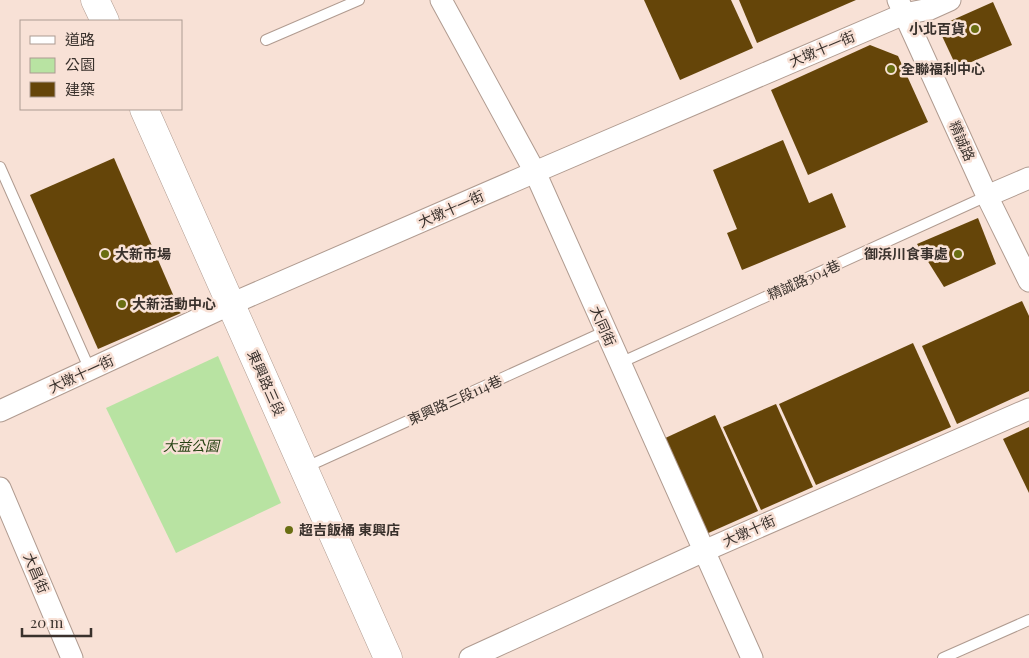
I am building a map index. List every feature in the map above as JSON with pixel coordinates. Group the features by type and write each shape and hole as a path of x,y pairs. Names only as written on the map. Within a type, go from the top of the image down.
{"street":[{"path":"95,0 105,20"},
{"name":"大同街","path":"441,0 535,172 752,658"},
{"name":"大墩十一街","path":"0,411 231,304 535,172 901,7 930,9 950,0"},
{"name":"精誠路","path":"901,7 987,196 1029,281"},
{"name":"東興路三段","path":"144,110 388,658"},
{"path":"987,196 1029,178"},
{"name":"大墩十街","path":"470,658 704,551 1029,408"},
{"name":"大昌街","path":"0,488 72,658"}],"lane":[{"path":"266,40 359,0"},
{"path":"0,167 90,370"},
{"name":"精誠路304巷","path":"620,363 987,196"},
{"name":"東興路三段114巷","path":"304,468 606,331"},
{"path":"943,658 1029,620"}],"green space":[{"name":"大益公園","path":"218,356 281,503 176,553 106,408"}],"building":[{"path":"644,0 731,0 753,48 680,80"},
{"path":"739,0 856,0 757,43"},
{"name":"小北百貨","path":"993,2 1012,45 957,68 942,36 948,22"},
{"path":"870,45 898,56 928,122 808,175 771,90"},
{"path":"783,140 809,203 832,193 846,227 742,270 727,233 737,229 713,170"},
{"name":"大新市場","path":"114,158 181,313 98,349 30,195"},
{"name":"御浜川食事處","path":"978,218 996,264 944,287 917,244"},
{"path":"1022,301 1029,316 1029,391 957,424 922,346"},
{"path":"913,343 951,427 816,485 779,404"},
{"path":"776,404 813,487 761,510 723,427"},
{"path":"715,415 758,511 704,535 661,440"},
{"path":"1029,427 1029,493 1003,439"}],"place":[{"name":"小北百貨","path":"975,29"},
{"name":"全聯福利中心","path":"891,69"},
{"name":"大新市場","path":"105,254"},
{"name":"御浜川食事處","path":"958,254"},
{"name":"大新活動中心","path":"122,304"},
{"name":"超吉飯桶 東興店","path":"289,530"}]}
